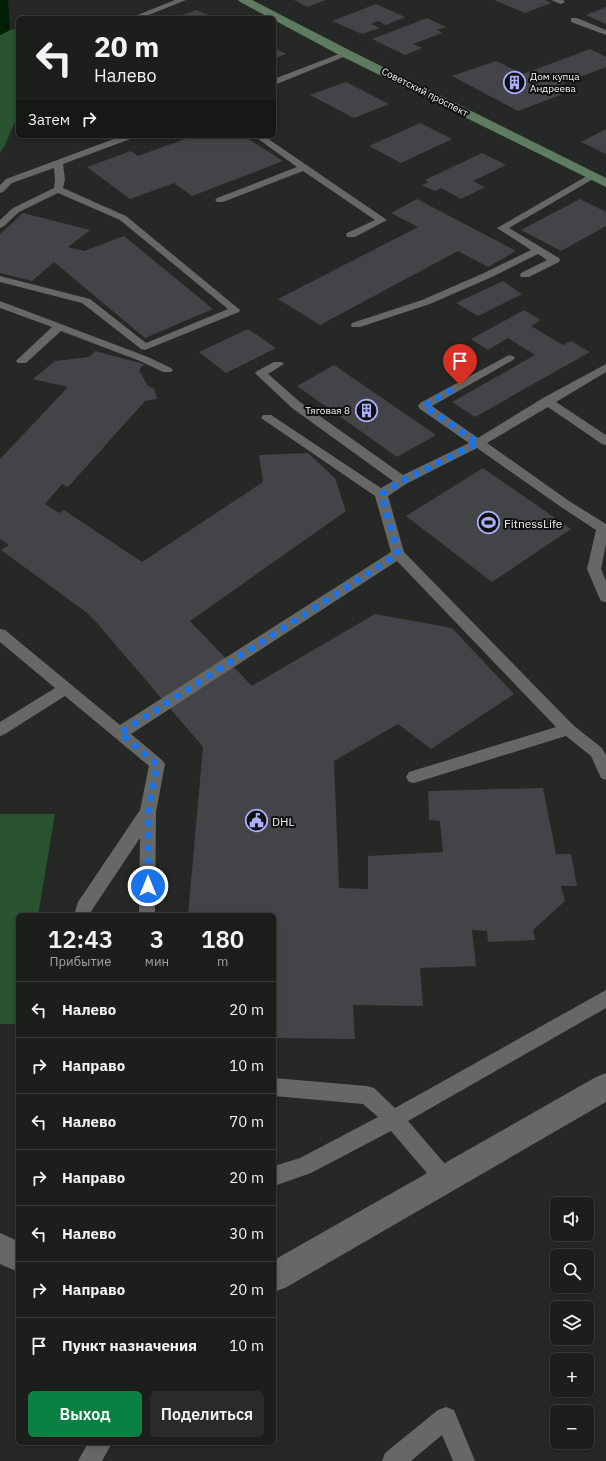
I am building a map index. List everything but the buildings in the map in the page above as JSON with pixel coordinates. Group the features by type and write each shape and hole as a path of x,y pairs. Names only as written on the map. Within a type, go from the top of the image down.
{"street":[{"name":"Советский проспект","path":"244,0 275,16"},
{"name":"Советский проспект","path":"276,17 347,54 606,183"},
{"path":"276,1275 606,1087"},
{"path":"0,1248 16,1256"}],"lane":[{"path":"139,16 182,0"},
{"path":"574,20 606,34"},
{"path":"276,81 347,54"},
{"path":"0,190 9,181 125,138"},
{"path":"261,138 382,220 351,235"},
{"path":"58,163 60,180 58,189"},
{"path":"220,200 305,167"},
{"path":"525,275 555,260 502,228 592,176"},
{"path":"0,225 16,210 58,189"},
{"path":"0,279 86,301 145,347 235,310 123,218 58,189"},
{"path":"356,325 426,302 488,275 538,250"},
{"path":"0,304 144,359 167,370"},
{"path":"22,362 59,326"},
{"path":"509,358 424,406 565,504 603,528 594,569 606,597"},
{"path":"278,364 261,373 296,405 402,481"},
{"path":"381,494 402,481 478,443 606,367"},
{"path":"547,401 606,441"},
{"path":"267,418 381,494 398,554 568,729 597,752 606,774"},
{"path":"120,733 398,554"},
{"path":"0,634 157,764 148,812 147,913"},
{"path":"0,730 66,688"},
{"path":"414,777 568,729"},
{"path":"82,913 84,907 148,812"},
{"path":"276,1175 304,1166 394,1119 606,998"},
{"path":"276,1088 367,1096 394,1119 445,1179"},
{"path":"393,1461 446,1418 464,1461"},
{"path":"89,1461 100,1445"}],"shaded area":[{"path":"0,0 8,0 10,30 0,35"},
{"path":"16,29 16,120 0,153 0,35 10,30"},
{"path":"0,814 55,814 38,913 16,913 16,1024 0,1024"}],"place":[{"name":"Дом купца Андреева","path":"514,82"},
{"name":"Тяговая 8","path":"366,410"},
{"name":"FitnessLife","path":"488,523"},
{"name":"DHL","path":"257,821"}],"route":[{"path":"148,886 148,812 157,764 120,733 398,554 381,494 402,481 478,443 424,406 460,385"}]}
